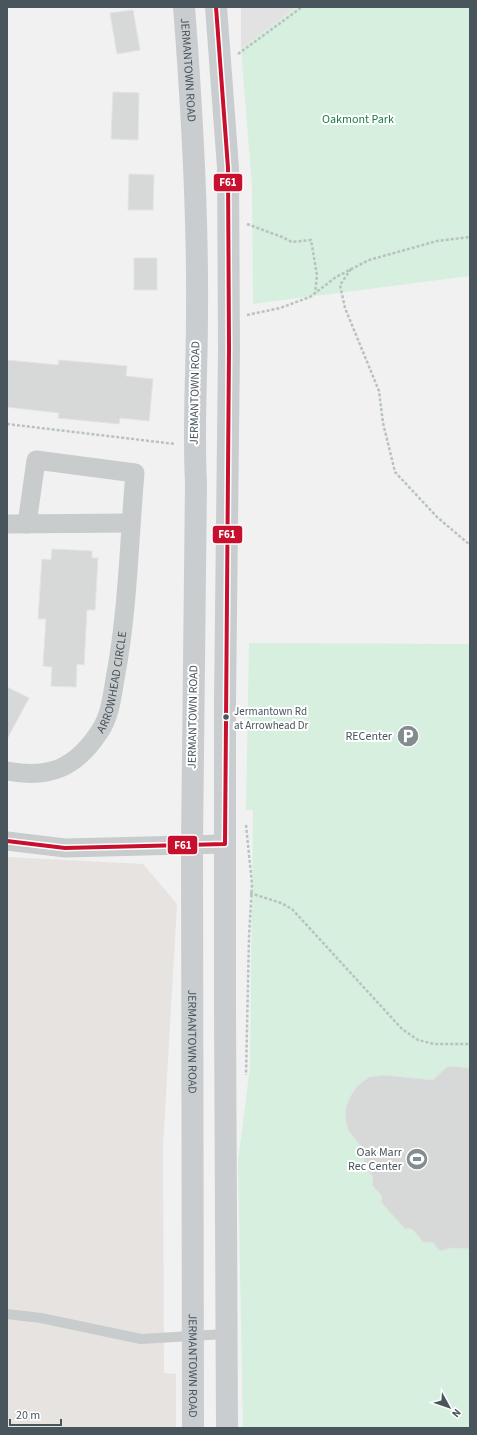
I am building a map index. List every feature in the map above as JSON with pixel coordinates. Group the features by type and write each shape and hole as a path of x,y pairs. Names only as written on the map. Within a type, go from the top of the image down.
{"main road":[{"name":"JERMANTOWN ROAD","path":"184,7 194,130 197,314 194,446 196,484 192,844 191,1336 193,1428"},
{"path":"216,7 228,168 229,315 225,844 225,1334 227,1428"}],"street":[{"name":"ARROWHEAD CIRCLE","path":"7,771 27,774 46,772 63,768 72,763 100,731 110,710 122,642 135,473 36,460 27,524"},
{"path":"7,524 131,522"},
{"path":"7,841 65,848 225,844"}],"lane":[{"path":"7,1314 41,1318 141,1339 225,1334"}],"path":[{"path":"237,56 302,7"},
{"path":"244,223 292,242 311,240 317,275 315,294"},
{"path":"229,315 246,315 280,308 315,294 336,277 369,260 406,248 437,241 470,237"},
{"path":"351,270 340,285 345,308 379,391 384,423 395,472 437,517 470,545"},
{"path":"7,424 182,444"},
{"path":"244,819 252,884"},
{"path":"250,893 281,903 292,909 402,1029 418,1040 434,1044 470,1044"}],"shaded area":[{"path":"241,7 297,7 241,49"},
{"path":"7,857 143,864 177,904 163,1146 164,1373 176,1374 176,1428 7,1428"}],"green space":[{"name":"Oakmont Park","path":"297,7 470,7 470,276 253,304 252,186 241,49"},
{"path":"249,643 470,644 470,1428 243,1428 238,1161 250,1067 253,810 246,810"}],"building":[{"path":"133,10 140,50 117,54 110,13"},
{"path":"113,92 139,93 138,140 111,139"},
{"path":"129,174 154,175 153,210 128,210"},
{"path":"134,258 157,258 157,290 134,290"},
{"path":"7,360 58,365 59,360 127,366 126,376 153,379 149,421 120,418 119,424 58,418 59,413 7,407"},
{"path":"52,549 92,551 92,558 98,558 95,610 87,610 84,665 77,664 76,687 51,686 52,667 43,666 46,619 38,619 42,559 51,560"},
{"path":"7,687 29,698 7,739"},
{"name":"Oak Marr Rec Center","path":"448,1066 470,1068 470,1249 451,1248 440,1251 433,1243 423,1242 412,1229 405,1229 381,1202 382,1196 372,1185 373,1177 363,1164 366,1153 348,1130 345,1118 346,1107 350,1097 357,1086 369,1077 384,1075 433,1080"}],"transit line":[{"name":"F61","path":"7,841 65,848 225,844 229,348 228,168 216,7"}],"place":[{"name":"Jermantown Rd at Arrowhead Dr","path":"226,717"},
{"name":"RECenter","path":"408,736"},
{"name":"Oak Marr Rec Center","path":"417,1159"}]}
